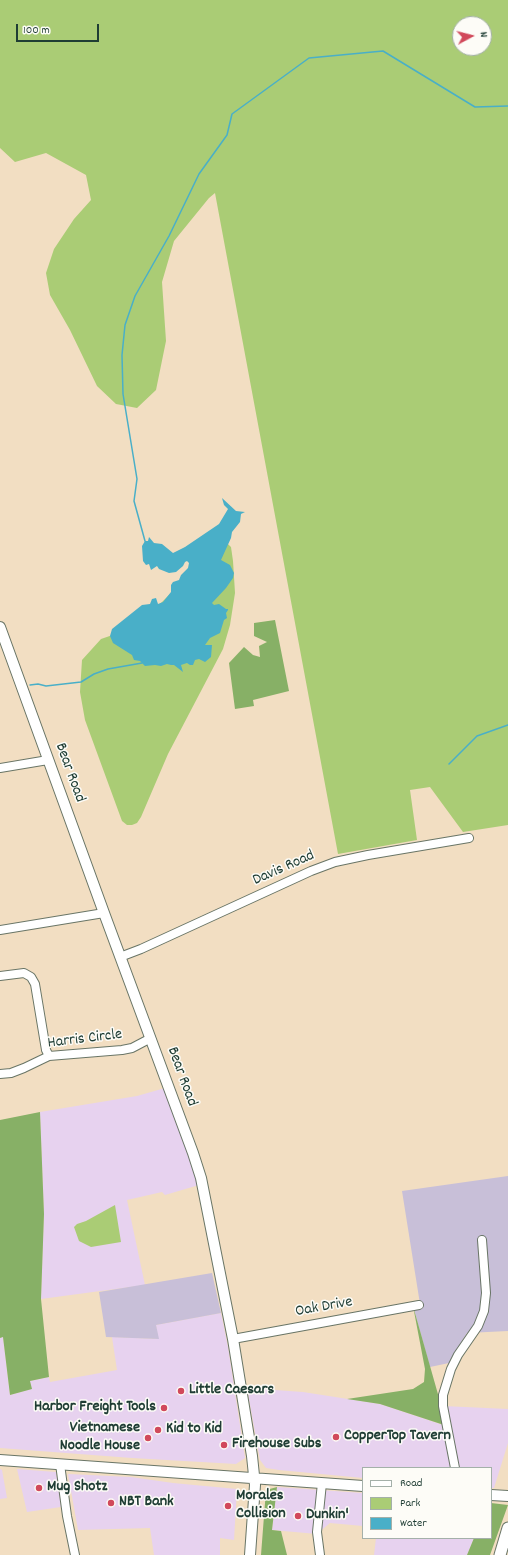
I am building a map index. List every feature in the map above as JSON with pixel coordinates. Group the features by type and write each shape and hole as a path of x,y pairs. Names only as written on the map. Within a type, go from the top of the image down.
{"highway":[{"path":"500,1555 508,1528"}],"main road":[{"name":"Bear Road","path":"0,627 201,1178 233,1339 252,1456 254,1478 250,1555"},
{"path":"0,1460 362,1486"},
{"path":"492,1495 508,1496"}],"street":[{"path":"0,768 48,760"},
{"name":"Davis Road","path":"120,957 311,871 335,862 469,838"},
{"path":"0,930 104,913"},
{"path":"0,976 24,974 31,976 35,984 46,1050 49,1056"},
{"name":"Harris Circle","path":"0,1074 11,1073 49,1056 122,1050 132,1048 151,1038"},
{"path":"455,1467 442,1406 443,1395 451,1369 458,1355 478,1326 484,1311 486,1293 482,1240"},
{"name":"Oak Drive","path":"233,1339 419,1305"},
{"path":"60,1464 67,1516 75,1555"},
{"path":"320,1555 317,1532 322,1483"}],"shaded area":[{"path":"165,1088 199,1185 165,1195 162,1192 127,1200 145,1285 41,1299 44,1214 40,1112 137,1096"},
{"path":"508,1176 508,1331 467,1333 449,1363 430,1367 413,1306 420,1304 402,1191"},
{"path":"212,1273 221,1313 156,1325 159,1339 106,1337 99,1292"},
{"path":"221,1313 228,1347 245,1458 236,1464 0,1448 0,1338 3,1337 10,1395 31,1389 30,1381 49,1377 50,1382 117,1370 112,1337 158,1339 156,1325"},
{"path":"247,1388 303,1392 380,1404 446,1426 443,1406 508,1409 508,1443 494,1488 492,1488 492,1467 362,1467 362,1478 266,1468 260,1460"},
{"path":"0,1469 2,1470 7,1498 0,1499"},
{"path":"17,1469 56,1472 61,1507 27,1512"},
{"path":"68,1474 131,1477 173,1483 237,1489 234,1540 220,1538 220,1555 154,1555 150,1528 78,1530"},
{"path":"277,1487 362,1493 362,1526 330,1523 317,1534 272,1530"},
{"path":"376,1539 474,1539 467,1555 374,1555"}],"green space":[{"path":"0,0 508,0 508,825 463,832 430,787 410,790 417,840 338,854 215,193 209,198 174,241 162,282 166,341 156,390 137,408 116,404 97,386 70,330 50,295 46,273 54,249 74,219 91,200 86,175 46,153 15,162 0,148"},
{"path":"224,540 231,547 235,593 230,625 223,649 168,754 141,817 137,823 127,825 122,821 85,720 80,692 82,660 101,639 130,629 154,610"},
{"path":"275,620 289,691 253,700 254,706 235,709 229,663 244,647 253,655 260,657 259,646 267,642 254,636 254,623"},
{"path":"40,1112 44,1214 41,1299 49,1377 30,1381 32,1389 10,1395 3,1337 0,1338 0,1120"},
{"path":"115,1205 121,1242 91,1247 79,1241 74,1227 77,1224 86,1221"},
{"path":"413,1306 447,1426 380,1404 347,1399 413,1389 424,1382 425,1369"},
{"path":"277,1487 272,1530 281,1531 287,1555 261,1555 266,1490"},
{"path":"492,1503 508,1505 490,1555 467,1555 474,1539 492,1539"}],"water":[{"path":"222,498 236,511 245,512 241,514 240,522 232,532 231,538 221,560 230,565 234,573 233,578 226,588 212,603 214,605 219,604 228,610 226,613 227,618 224,620 220,633 210,638 205,645 212,645 211,657 205,662 199,659 195,660 193,665 187,663 181,665 183,672 174,665 167,664 161,666 145,666 140,661 134,660 132,655 113,643 110,636 112,629 142,605 150,604 152,599 156,598 158,604 163,602 171,592 171,585 173,582 179,580 181,575 188,568 189,563 187,561 185,562 176,572 169,573 159,569 157,566 151,570 149,564 146,565 143,561 142,546 145,541 148,541 149,537 154,543 162,544 173,553 185,547 219,524 228,509 224,505"}],"waterway":[{"path":"145,541 134,501 137,479 123,394 122,355 125,325 135,296 169,236 199,174 227,135 232,114 309,58 383,51 475,107 508,106"},
{"path":"30,685 38,684 46,686 81,682 94,674 108,669 142,663"},
{"path":"449,764 477,736 508,725"}],"place":[{"name":"Little Caesars","path":"181,1391"},
{"name":"Harbor Freight Tools","path":"164,1408"},
{"name":"Kid to Kid","path":"158,1430"},
{"name":"CopperTop Tavern","path":"336,1437"},
{"name":"Vietnamese Noodle House","path":"148,1438"},
{"name":"Firehouse Subs","path":"224,1445"},
{"name":"Mug Shotz","path":"39,1488"},
{"name":"NBT Bank","path":"111,1503"},
{"name":"Morales Collision","path":"228,1506"},
{"name":"Dunkin'","path":"298,1516"}]}
